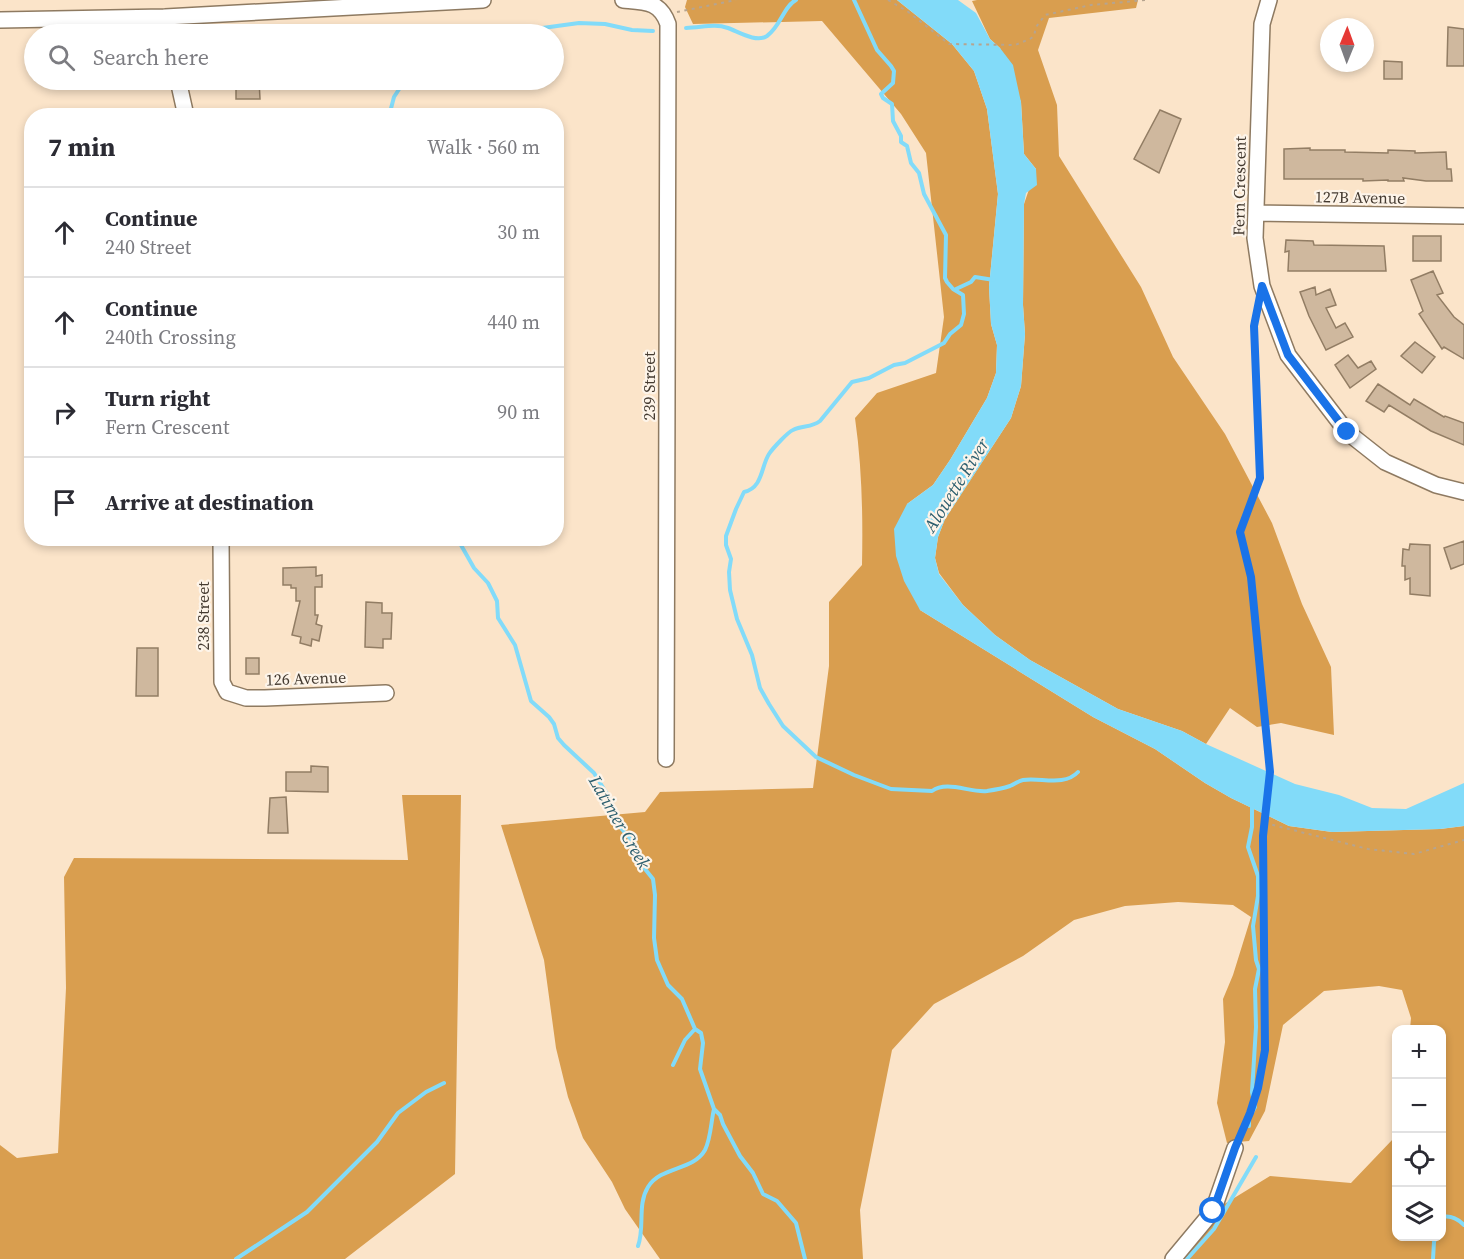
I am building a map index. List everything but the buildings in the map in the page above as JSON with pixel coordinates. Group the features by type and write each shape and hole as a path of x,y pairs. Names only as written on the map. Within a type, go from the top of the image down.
{"street":[{"path":"0,20 165,17 483,0"},
{"path":"623,0 649,2 664,14"},
{"name":"Fern Crescent","path":"1269,0 1262,24 1255,238 1262,286 1288,355 1347,432 1385,462 1436,485 1464,492"},
{"name":"239 Street","path":"664,14 668,24 666,759"},
{"path":"165,17 166,24"},
{"path":"180,90 184,108"},
{"name":"127B Avenue","path":"1256,213 1464,216"},
{"name":"238 Street","path":"221,546 222,682 227,692"},
{"name":"126 Avenue","path":"227,692 246,698 386,693"},
{"path":"1173,1259 1213,1211 1235,1148"}],"path":[{"path":"664,14 736,0"},
{"path":"888,0 907,11 949,44 1015,45 1034,36 1036,27 1045,15 1091,5 1146,0"},
{"path":"1235,1148 1258,1088 1265,1050 1265,823 1269,765 1251,577 1240,532 1260,478 1254,326 1262,286"},
{"path":"1265,823 1368,849 1414,854 1464,840"}],"shaded area":[{"path":"687,0 897,0 952,44 974,71 987,109 998,194 989,287 991,324 997,345 996,373 987,398 950,460 933,485 907,504 920,610 1093,717 1155,749 1205,783 1289,826 1332,832 1440,829 1464,826 1464,1259 1173,1259 1213,1211 1270,1176 1351,1183 1392,1140 1392,1241 1446,1241 1446,1025 1410,1025 1411,1018 1402,990 1379,986 1324,991 1283,1025 1265,1111 1249,1141 1227,1143 1217,1103 1225,1042 1223,999 1251,917 1233,905 1178,902 1125,906 1074,920 1023,956 934,1004 892,1050 860,1210 863,1259 660,1259 625,1209 612,1182 583,1138 568,1097 556,1048 544,960 501,825 645,812 660,792 813,788 829,666 829,602 862,565 861,491 855,418 877,393 936,373 944,317 926,153 901,114 822,21 693,24 685,7"},
{"path":"1138,0 1136,8 1049,18 1038,50 1057,105 1059,156 1141,287 1173,357 1225,434 1272,523 1302,604 1331,667 1334,735 1281,723 1257,727 1230,708 1206,744 1182,731 1118,709 1030,660 995,635 963,605 939,573 935,558 938,537 945,519 1011,418 1021,386 1025,334 1024,204 1036,169 1024,154 1021,102 1000,48 990,39 972,1"},
{"path":"402,795 461,795 455,1174 345,1259 0,1259 0,1145 17,1158 58,1153 66,988 64,877 74,858 408,860"}],"water":[{"name":"Alouette River","path":"897,0 958,0 976,13 990,39 1013,65 1021,102 1024,154 1036,169 1037,185 1026,193 1024,204 1025,334 1021,386 1011,418 945,519 938,537 935,558 939,574 963,605 995,635 1030,660 1118,709 1182,731 1295,784 1339,795 1372,808 1406,809 1464,783 1464,826 1440,829 1332,832 1289,826 1205,783 1155,749 1093,717 920,610 904,581 896,556 894,529 907,504 933,485 950,460 987,398 996,373 997,345 991,324 989,287 998,194 987,109 974,71 952,44"}],"waterway":[{"name":"Latimer Creek","path":"686,28 718,26 753,38 763,38 772,32 788,7 796,0"},
{"path":"854,0 877,50 894,71 893,83 881,94 892,104 893,121 901,136 901,142 907,146 911,163 919,173 924,194 946,235 945,278 953,289 963,295 964,314 961,325 950,334 944,343 905,363 894,365 869,378 852,382 820,421 791,431 771,451 755,486 744,492 726,536 726,545 731,559 730,590 737,619 752,655 760,688 783,726 816,757 854,775 891,789 932,791 952,787 987,791 1010,786 1023,780 1066,779 1078,772"},
{"name":"Latimer Creek","path":"564,25 605,24 632,30 653,31"},
{"name":"Latimer Creek","path":"391,108 399,90"},
{"path":"956,289 971,282 975,277 994,280"},
{"name":"Latimer Creek","path":"462,546 474,568 488,583 497,601 498,618 515,645 531,701 549,717 554,724 558,738 564,745 594,773 610,799 620,827 634,843 645,869 653,879 654,938 657,960 668,985 682,999 695,1029 701,1033 703,1043 700,1069 714,1109 720,1115 740,1156 753,1173 763,1194 777,1201 796,1223 805,1259"},
{"name":"Latimer Creek","path":"1249,1126 1249,1118 1255,1107 1252,1092 1256,1027 1255,989 1259,969 1253,926 1258,896 1258,876 1248,847 1252,827 1252,803"},
{"name":"Latimer Creek","path":"673,1065 685,1040 695,1029"},
{"path":"236,1259 307,1212 377,1142 398,1113 426,1092 444,1083"},
{"path":"638,1246 643,1201 648,1187 661,1175 700,1157 709,1140 714,1109"},
{"name":"Latimer Creek","path":"1187,1259 1214,1229 1256,1157"},
{"name":"Latimer Creek","path":"1446,1217 1454,1218 1464,1225"},
{"name":"Latimer Creek","path":"1433,1259 1434,1241"}],"route":[{"path":"1213,1211 1250,1113 1258,1088 1265,1050 1263,836 1270,772 1251,577 1240,532 1260,478 1254,326 1262,286 1288,355 1347,432"}]}
